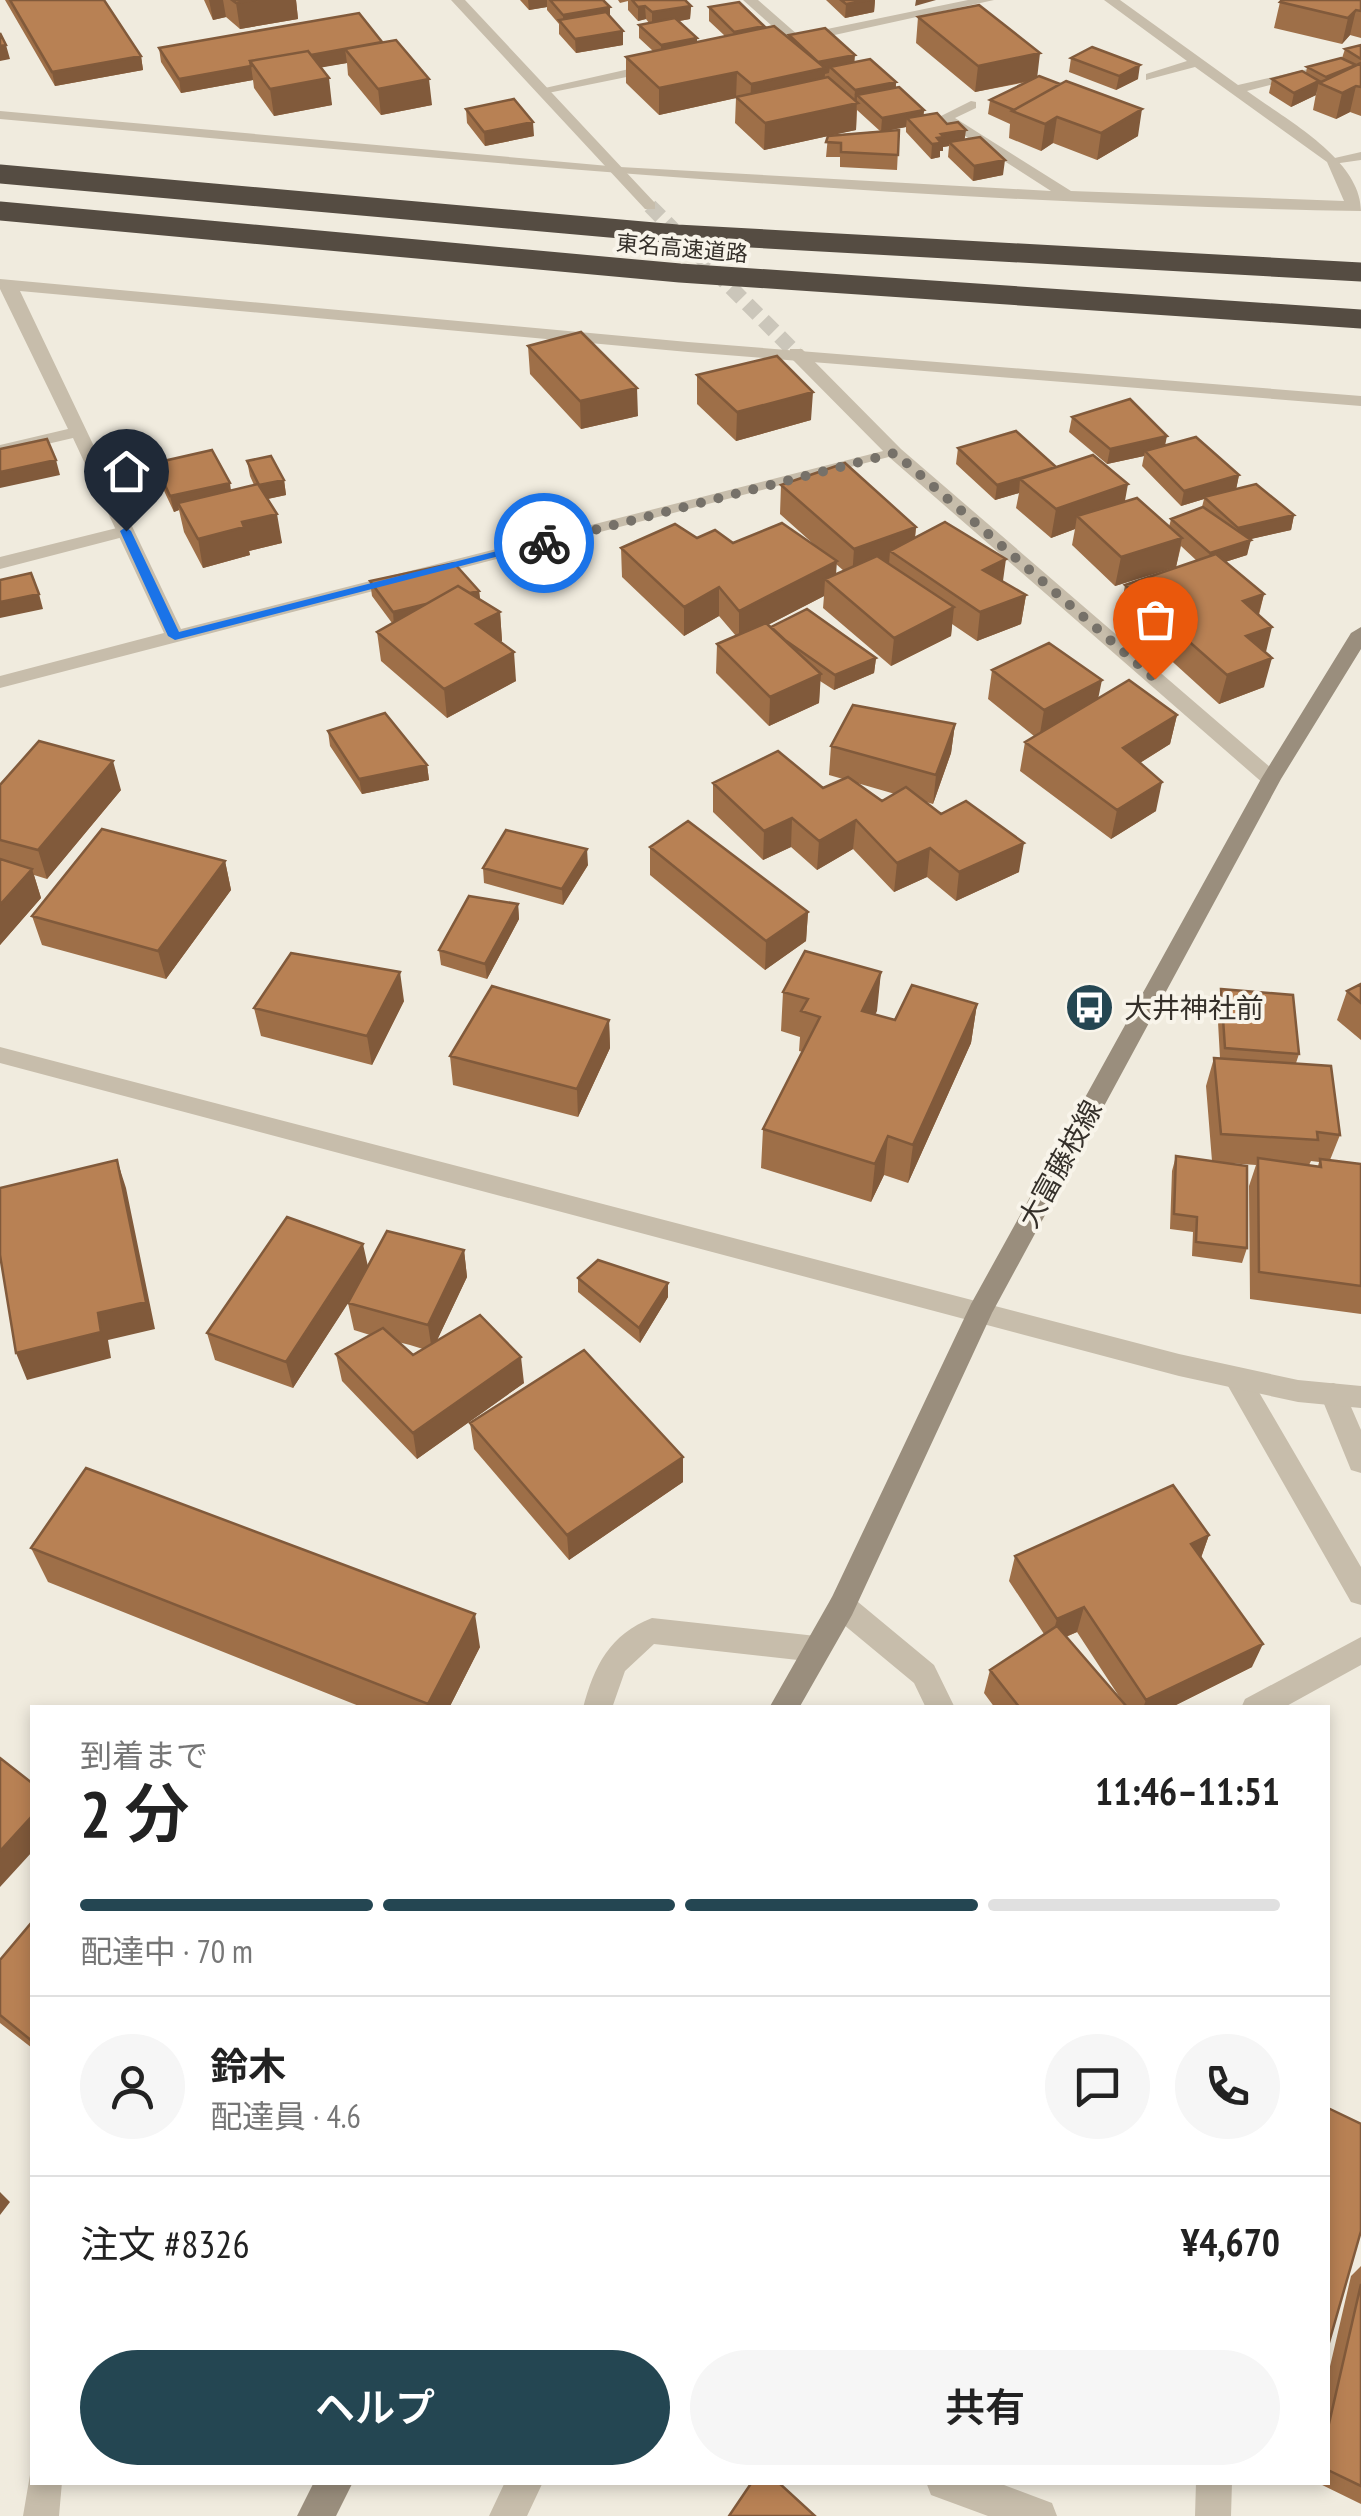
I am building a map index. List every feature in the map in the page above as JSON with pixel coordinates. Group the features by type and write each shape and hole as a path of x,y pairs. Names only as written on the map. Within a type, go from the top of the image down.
{"highway":[{"name":"東名高速道路","path":"0,174 677,234 1361,270"},
{"name":"東名高速道路","path":"0,211 680,273 1361,320"}],"main road":[{"name":"大富藤枝線","path":"785,1705 842,1606 980,1310 1270,779 1361,633"},
{"path":"316,2516 333,2485"}],"street":[{"path":"458,0 650,206"},
{"path":"750,0 795,39"},
{"path":"776,43 987,0"},
{"path":"1111,0 1333,160 1358,206"},
{"path":"1151,77 1198,62"},
{"path":"543,90 679,63"},
{"path":"1236,90 1322,66"},
{"path":"971,105 944,118 1069,196"},
{"path":"0,114 620,171 1069,196 1358,206"},
{"path":"1333,160 1361,156"},
{"path":"4,284 688,348 796,353 1361,401"},
{"path":"4,284 175,636"},
{"path":"796,353 895,453 1270,779"},
{"path":"0,450 78,432"},
{"path":"0,682 895,453"},
{"path":"0,562 126,531"},
{"path":"0,1055 1238,1378 1361,1397"},
{"path":"1238,1378 1361,1592"},
{"path":"1333,1394 1361,1462"},
{"path":"842,1606 924,1674 940,1705"},
{"path":"598,1705 608,1670 628,1642 652,1631 816,1649"},
{"path":"1260,1705 1361,1650"},
{"path":"41,2516 44,2485"},
{"path":"507,2516 523,2485"},
{"path":"952,2485 1039,2516"},
{"path":"1213,2516 1214,2485"}],"building":[{"path":"10,0 104,0 141,56 52,72"},
{"path":"550,0 603,0 610,7 563,15"},
{"path":"632,0 685,0 691,6 652,12"},
{"path":"1282,0 1361,0 1361,11 1356,10 1348,18"},
{"path":"739,2 764,26 734,32 709,7"},
{"path":"979,5 1040,53 978,66 918,17"},
{"path":"606,12 623,31 575,39 559,20"},
{"path":"359,13 382,42 250,61 251,66 179,79 159,48"},
{"path":"675,18 697,38 661,45 639,25"},
{"path":"774,26 825,68 751,84 737,72 659,88 626,57"},
{"path":"825,28 855,55 818,62 789,35"},
{"path":"396,40 429,79 378,89 345,49"},
{"path":"1361,45 1361,59 1345,49"},
{"path":"1092,47 1140,65 1119,76 1071,58"},
{"path":"308,51 329,78 270,89 250,61"},
{"path":"1341,58 1356,65 1326,77 1307,67"},
{"path":"870,59 896,82 855,90 830,67"},
{"path":"1361,63 1361,87 1342,93 1319,83"},
{"path":"1302,71 1319,81 1294,93 1272,79"},
{"path":"1039,76 1060,84 1014,110 990,100"},
{"path":"828,77 858,103 765,123 736,97"},
{"path":"1066,81 1142,109 1101,133 1057,117 1045,124 1012,111"},
{"path":"899,87 924,110 882,118 857,95"},
{"path":"514,99 533,122 484,132 466,109"},
{"path":"937,113 947,124 958,122 966,130 941,134 944,137 937,138 941,143 932,144 907,118"},
{"path":"899,130 898,155 841,152 841,143 826,142 828,136"},
{"path":"980,137 1005,160 974,166 949,142"},
{"path":"581,332 637,388 580,401 528,346"},
{"path":"777,356 813,392 737,412 697,375"},
{"path":"1130,399 1167,436 1110,449 1072,417"},
{"path":"1016,431 1056,467 997,485 958,448"},
{"path":"1196,437 1239,475 1184,491 1145,451"},
{"path":"47,439 56,460 0,472 0,449"},
{"path":"212,450 230,483 170,496 155,463"},
{"path":"1093,455 1128,484 1056,509 1020,479"},
{"path":"271,456 284,480 259,485 247,461"},
{"path":"845,463 916,527 854,549 781,485"},
{"path":"258,484 277,514 198,539 178,503"},
{"path":"1256,484 1294,515 1238,528 1204,497"},
{"path":"1137,498 1182,538 1121,557 1077,516"},
{"path":"1203,507 1251,540 1210,553 1171,519"},
{"path":"945,522 1006,559 983,570 1026,595 980,612 890,551"},
{"path":"782,523 837,561 739,611 719,587 684,607 621,548 675,524 697,538 715,530 733,543"},
{"path":"1216,554 1264,594 1243,601 1272,627 1246,636 1272,658 1227,675 1125,585"},
{"path":"877,556 954,607 894,638 825,579"},
{"path":"454,563 479,591 470,593 458,586 426,604 393,612 370,581"},
{"path":"31,573 39,594 0,602 0,580"},
{"path":"458,586 500,612 476,624 514,652 444,689 377,632"},
{"path":"807,609 876,658 835,675 771,627"},
{"path":"766,623 821,674 770,697 717,644"},
{"path":"1049,643 1102,680 1044,710 992,670"},
{"path":"1129,680 1177,715 1123,748 1162,782 1117,810 1025,742"},
{"path":"853,705 955,724 936,775 831,746"},
{"path":"385,713 427,765 359,779 328,731"},
{"path":"39,741 113,761 38,850 0,840 0,785"},
{"path":"778,751 823,788 848,777 882,801 906,787 941,814 966,801 1024,843 959,872 930,848 897,863 856,820 819,841 792,818 764,831 713,783"},
{"path":"688,821 808,912 766,941 650,847"},
{"path":"102,829 225,861 158,951 32,916"},
{"path":"506,830 587,849 562,889 483,868"},
{"path":"0,859 32,869 0,905"},
{"path":"469,896 518,904 485,964 439,950"},
{"path":"805,951 881,972 862,1011 895,1020 912,985 977,1004 913,1145 888,1136 875,1164 763,1129 820,1017 801,1011 808,999 783,992"},
{"path":"291,953 400,972 367,1036 254,1008"},
{"path":"1361,984 1361,1003 1347,991"},
{"path":"492,986 609,1020 577,1089 450,1056"},
{"path":"1221,989 1293,995 1299,1054 1225,1048"},
{"path":"1214,1058 1331,1066 1340,1135 1317,1132 1318,1140 1221,1134"},
{"path":"1176,1156 1247,1166 1247,1248 1196,1242 1197,1217 1174,1214"},
{"path":"1258,1158 1321,1167 1320,1159 1361,1164 1361,1286 1259,1272"},
{"path":"117,1160 146,1302 98,1313 101,1332 16,1353 0,1255 0,1188"},
{"path":"287,1217 363,1244 286,1362 207,1333"},
{"path":"387,1231 464,1250 428,1325 348,1303"},
{"path":"598,1260 668,1283 639,1328 578,1278"},
{"path":"480,1315 521,1357 413,1433 336,1354 383,1328 413,1355"},
{"path":"584,1350 683,1457 567,1535 470,1423"},
{"path":"86,1468 475,1614 428,1704 31,1548"},
{"path":"1173,1485 1209,1535 1191,1544 1263,1644 1146,1700 1084,1607 1057,1619 1015,1556"},
{"path":"1057,1626 1125,1705 1018,1705 990,1670"},
{"path":"0,1758 30,1781 30,1818 0,1851"},
{"path":"30,1924 30,2039 0,2015 0,1960"},
{"path":"1330,2109 1361,2124 1361,2231 1330,2339"},
{"path":"1361,2284 1361,2486 1330,2471 1330,2419"},
{"path":"750,2485 781,2485 815,2516 729,2516"}],"tunnel":[{"path":"650,206 796,353"}],"way so far":[{"path":"544,543 895,453 1155,679"}],"place":[{"name":"大井神社前","path":"1089,1008"}],"route":[{"path":"126,531 175,636 544,543"}]}
